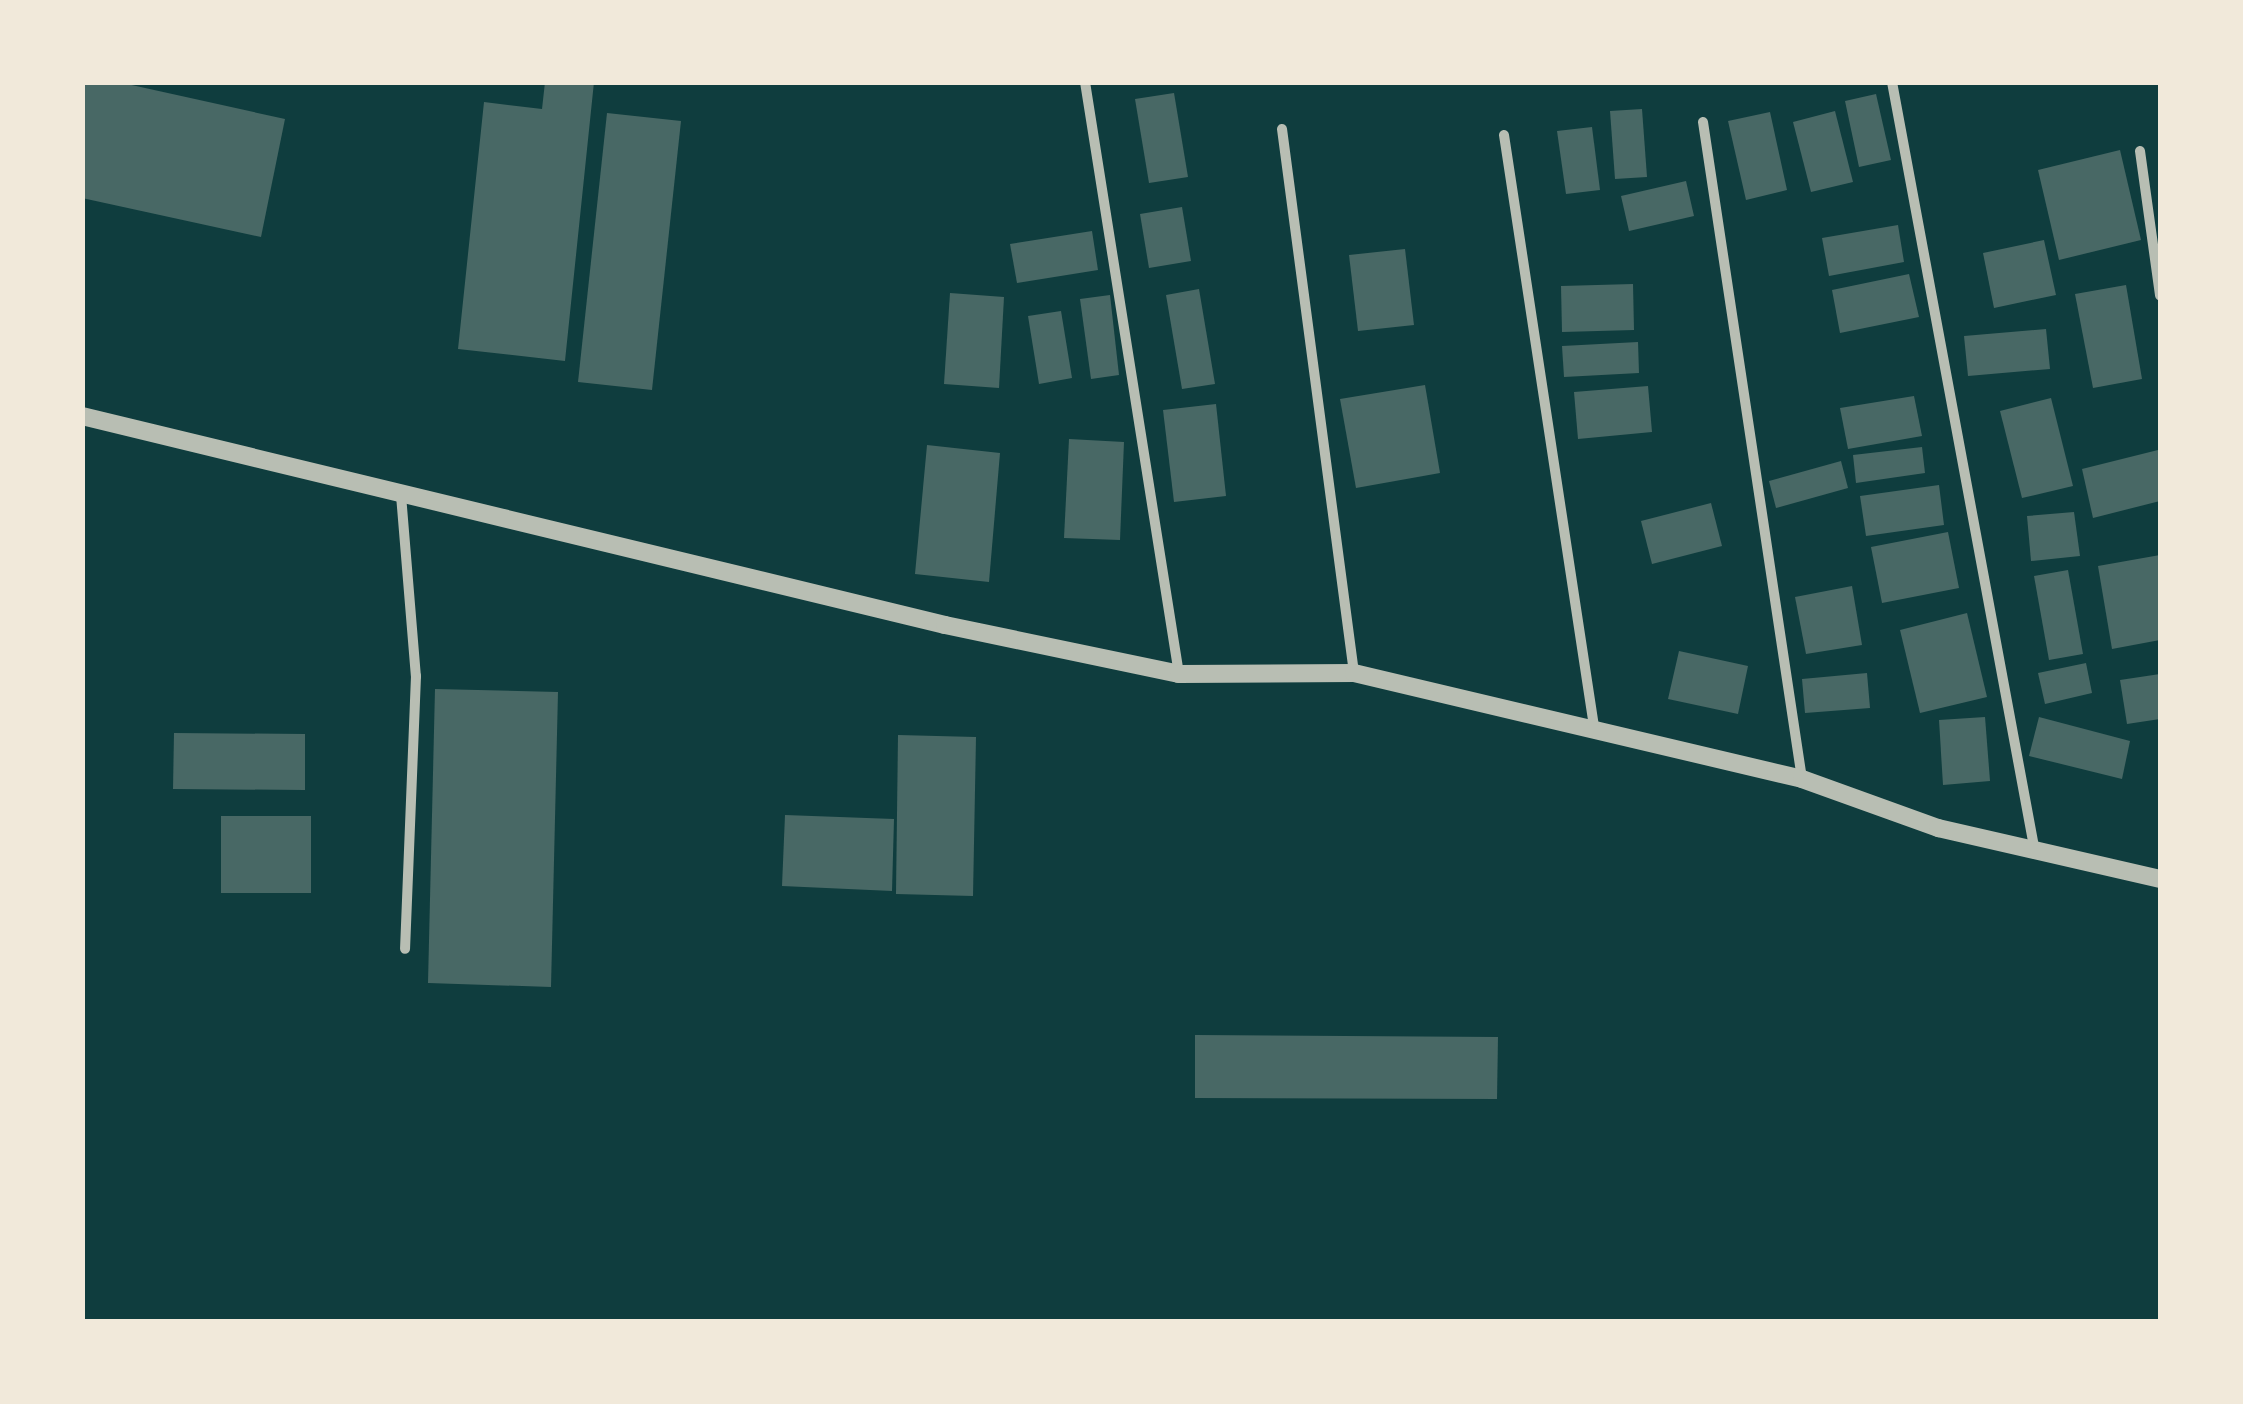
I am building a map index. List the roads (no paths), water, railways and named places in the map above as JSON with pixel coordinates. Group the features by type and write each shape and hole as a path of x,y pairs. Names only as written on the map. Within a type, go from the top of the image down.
{"street":[{"path":"1085,82 1179,674"},
{"path":"1892,82 2035,853"},
{"path":"1703,122 1802,779"},
{"path":"1282,129 1354,673"},
{"path":"1504,135 1596,734"},
{"path":"2140,151 2160,296"},
{"path":"82,416 401,495 1179,674 1354,673 1596,734 1802,779 1938,828 2160,879"},
{"path":"401,495 416,676 406,949"}]}
